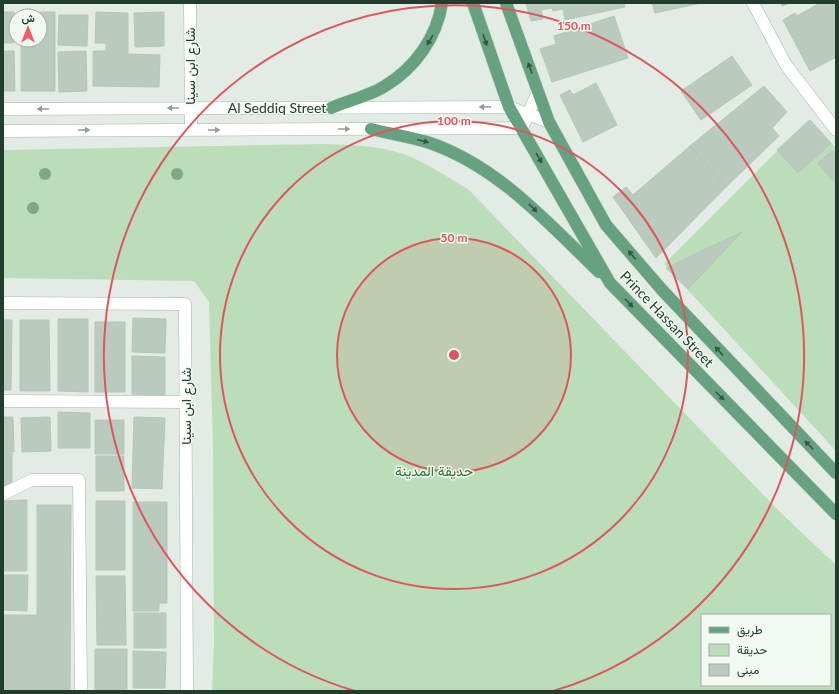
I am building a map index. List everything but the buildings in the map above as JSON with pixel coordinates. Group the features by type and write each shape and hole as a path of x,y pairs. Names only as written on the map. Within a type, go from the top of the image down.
{"main road":[{"path":"331,108 384,87 402,74 424,49 436,28 442,3"},
{"name":"Prince Hassan Street","path":"473,3 509,107 610,283 836,514"},
{"name":"Prince Hassan Street","path":"506,3 549,122 606,225 662,291 836,473"},
{"path":"371,129 430,143 455,154 502,181 521,196 610,283"}],"street":[{"name":"شارع ابن سينا","path":"190,3 191,130"},
{"path":"753,3 786,65 836,130"},
{"path":"522,128 538,92"},
{"name":"Al Seddiq Street","path":"3,109 509,107 549,122"},
{"name":"Al Seddiq Street","path":"3,131 522,128"},
{"name":"شارع ابن سينا","path":"3,303 185,304 187,691"},
{"path":"3,401 186,402"},
{"path":"3,494 32,480 79,480 81,691"}],"green space":[{"path":"808,120 836,148 836,451 664,264"},
{"name":"حديقة المدينة","path":"323,144 384,149 413,158 469,190 780,512 836,565 836,691 212,691 214,644 213,445 209,302 194,281 3,278 3,150"}]}
